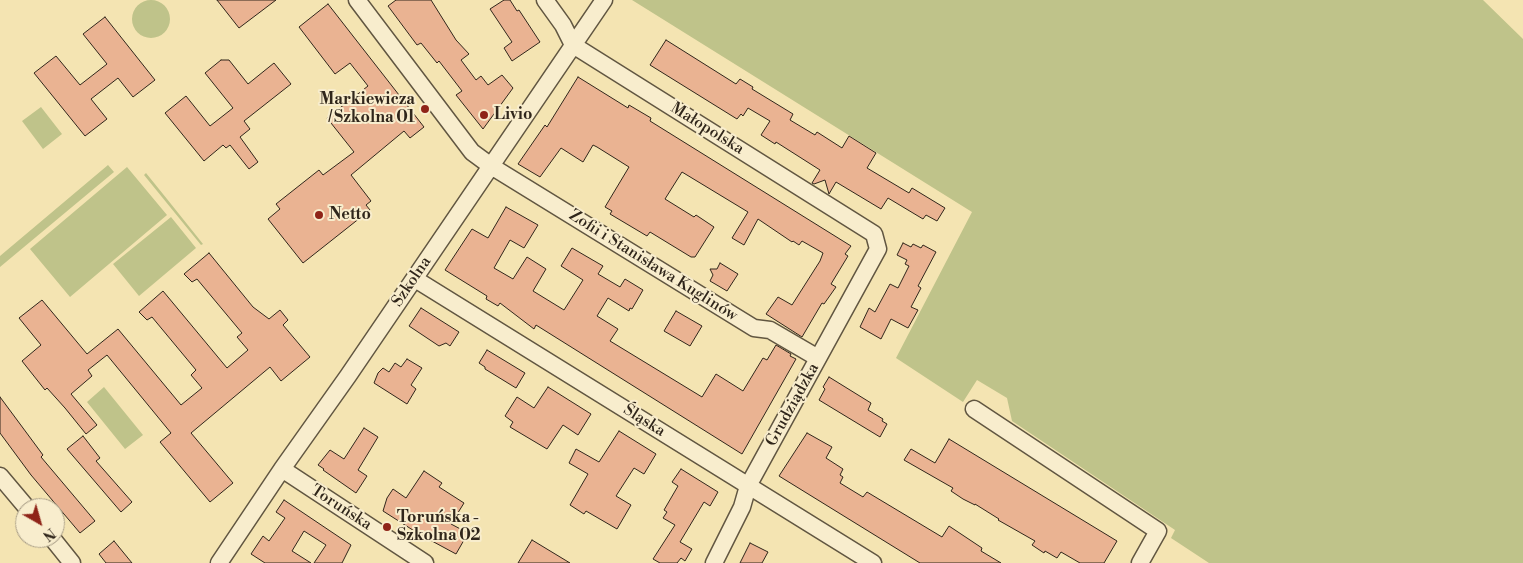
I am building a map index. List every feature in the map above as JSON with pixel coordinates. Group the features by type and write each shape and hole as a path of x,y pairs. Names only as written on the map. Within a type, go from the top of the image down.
{"street":[{"name":"Zofii i Stanisława Kuglinów","path":"357,0 472,152 491,166 754,328 770,330 818,358"},
{"path":"545,0 563,25 573,45"},
{"name":"Szkolna","path":"219,563 604,0"},
{"name":"Małopolska","path":"573,45 874,234 878,249"},
{"name":"Grudziądzka","path":"714,563 742,507 748,486 878,249"},
{"name":"Śląska","path":"415,279 873,563"},
{"path":"974,409 1158,530 1140,563"},
{"name":"Toruńska","path":"282,469 425,563"},
{"path":"0,476 19,498"},
{"path":"60,548 72,563"}],"green space":[{"path":"151,0 164,6 170,19 164,32 151,38 138,32 132,19 138,6"},
{"path":"632,0 1483,0 1523,39 1523,563 1209,563 1171,538 1175,530 1012,421 1007,398 977,380 963,402 896,358 972,212"},
{"path":"41,107 62,134 43,149 22,121"},
{"path":"108,165 114,172 0,267 0,256"},
{"path":"127,167 167,215 70,297 30,249"},
{"path":"146,173 203,244 201,245 144,175"},
{"path":"171,217 196,248 139,296 113,264"},
{"path":"104,387 143,435 125,449 87,402"}],"building":[{"path":"217,0 276,0 239,28"},
{"path":"396,0 431,0 456,40 469,54 461,60 476,80 481,76 488,85 502,75 513,88 483,129 456,95 462,91 439,61 437,63 421,43 417,45 388,6"},
{"path":"504,0 510,0 517,11 519,10 540,42 512,61 504,48 512,42 490,9"},
{"path":"328,4 424,127 410,138 404,131 351,175 371,201 366,205 370,210 303,263 268,219 280,209 276,204 319,170 323,175 354,152 327,118 368,86 350,63 335,74 299,27"},
{"path":"105,17 155,80 133,97 118,78 91,99 107,119 85,136 34,73 56,56 80,85 107,64 83,34"},
{"path":"666,40 736,84 740,79 753,87 752,89 793,114 790,120 815,135 817,132 842,148 849,136 876,153 867,168 909,193 912,188 945,208 937,221 926,215 923,219 888,198 881,209 836,182 829,194 825,180 812,183 820,170 776,142 775,144 761,135 770,121 748,108 743,116 741,114 737,119 650,65"},
{"path":"221,60 229,60 248,84 274,63 291,84 244,121 250,129 240,137 258,162 249,169 230,145 226,148 223,145 204,161 165,113 186,96 210,126 233,108 205,73"},
{"path":"578,77 628,108 629,105 651,118 650,121 851,246 845,254 848,256 831,284 836,287 824,304 822,303 802,337 766,314 778,297 792,305 820,261 823,253 802,241 799,245 792,242 758,219 744,245 732,238 748,212 682,172 665,199 714,227 695,257 691,257 650,232 647,236 610,214 612,211 605,207 629,167 597,147 593,145 583,162 561,148 540,177 518,164 545,125 547,127"},
{"path":"506,207 538,225 524,248 510,240 494,268 513,279 527,257 546,269 533,291 564,310 583,280 561,266 572,248 603,266 598,274 620,287 625,279 643,290 629,311 608,298 597,316 618,329 610,341 702,397 716,374 743,391 763,358 767,360 776,345 796,359 742,454 536,325 534,329 500,303 498,306 486,299 487,296 445,270 472,229 488,238"},
{"path":"903,243 911,247 913,244 921,248 923,245 936,252 918,286 921,288 911,307 918,310 908,328 891,319 881,339 860,327 869,308 875,312 890,284 898,288 909,266 905,264 907,260 897,255"},
{"path":"209,253 253,307 269,319 280,310 288,320 283,325 310,357 281,381 270,367 191,433 233,483 210,502 160,442 171,433 107,355 88,370 92,376 71,394 97,425 86,434 47,388 45,390 22,361 41,345 19,318 42,300 87,354 118,329 181,405 202,388 191,375 196,370 152,317 147,320 139,312 163,291 227,368 248,350 237,337 242,333 197,279 192,282 184,274"},
{"path":"720,263 738,274 727,291 710,281 713,275 710,269 717,269"},
{"path":"421,308 459,332 450,346 446,343 439,346 409,326"},
{"path":"676,311 702,326 690,346 664,331"},
{"path":"487,350 525,373 516,388 485,369 479,363"},
{"path":"407,359 422,368 411,385 416,389 407,404 374,383 378,373 383,368 389,372 395,363 401,367"},
{"path":"829,377 871,403 868,410 883,419 882,421 887,424 880,437 819,400 825,389 823,387"},
{"path":"548,387 591,414 578,435 563,425 547,449 510,427 513,422 505,416 517,397 534,408"},
{"path":"0,397 43,455 41,457 95,521 80,533 65,515 65,498 50,498 0,433"},
{"path":"364,428 378,437 358,470 367,476 356,493 318,465 330,450 344,459"},
{"path":"619,431 656,454 644,474 634,468 616,496 631,505 617,529 586,511 584,514 570,505 588,474 569,463 576,449 599,462"},
{"path":"807,433 832,447 826,458 843,469 840,475 843,477 840,483 863,497 867,492 942,537 949,526 982,548 981,551 1001,563 920,563 779,476"},
{"path":"83,436 100,458 96,461 132,502 121,512 67,449"},
{"path":"949,439 1117,541 1104,563 1080,563 1061,552 1057,558 1045,551 1044,553 1032,545 1035,541 998,520 975,504 963,499 951,491 953,488 904,460 911,449 935,463"},
{"path":"681,469 718,492 710,506 704,502 680,542 692,549 685,561 681,558 677,563 660,563 653,559 675,525 663,518 667,512 664,510 678,486 672,482"},
{"path":"424,471 442,483 439,487 464,503 451,524 468,533 456,554 419,534 383,511 387,498 393,489 406,498"},
{"path":"284,500 351,545 342,563 314,563 326,545 304,531 292,551 311,563 265,563 251,554 263,536 269,541 285,518 276,512"},
{"path":"532,540 570,563 518,563"},
{"path":"114,541 132,563 106,563 99,554"},
{"path":"750,543 768,552 762,563 740,563"}],"place":[{"name":"Markiewicza / Szkolna 01","path":"425,109"},
{"name":"Livio","path":"484,115"},
{"name":"Netto","path":"319,215"},
{"name":"Toruńska - Szkolna 02","path":"387,527"}]}
